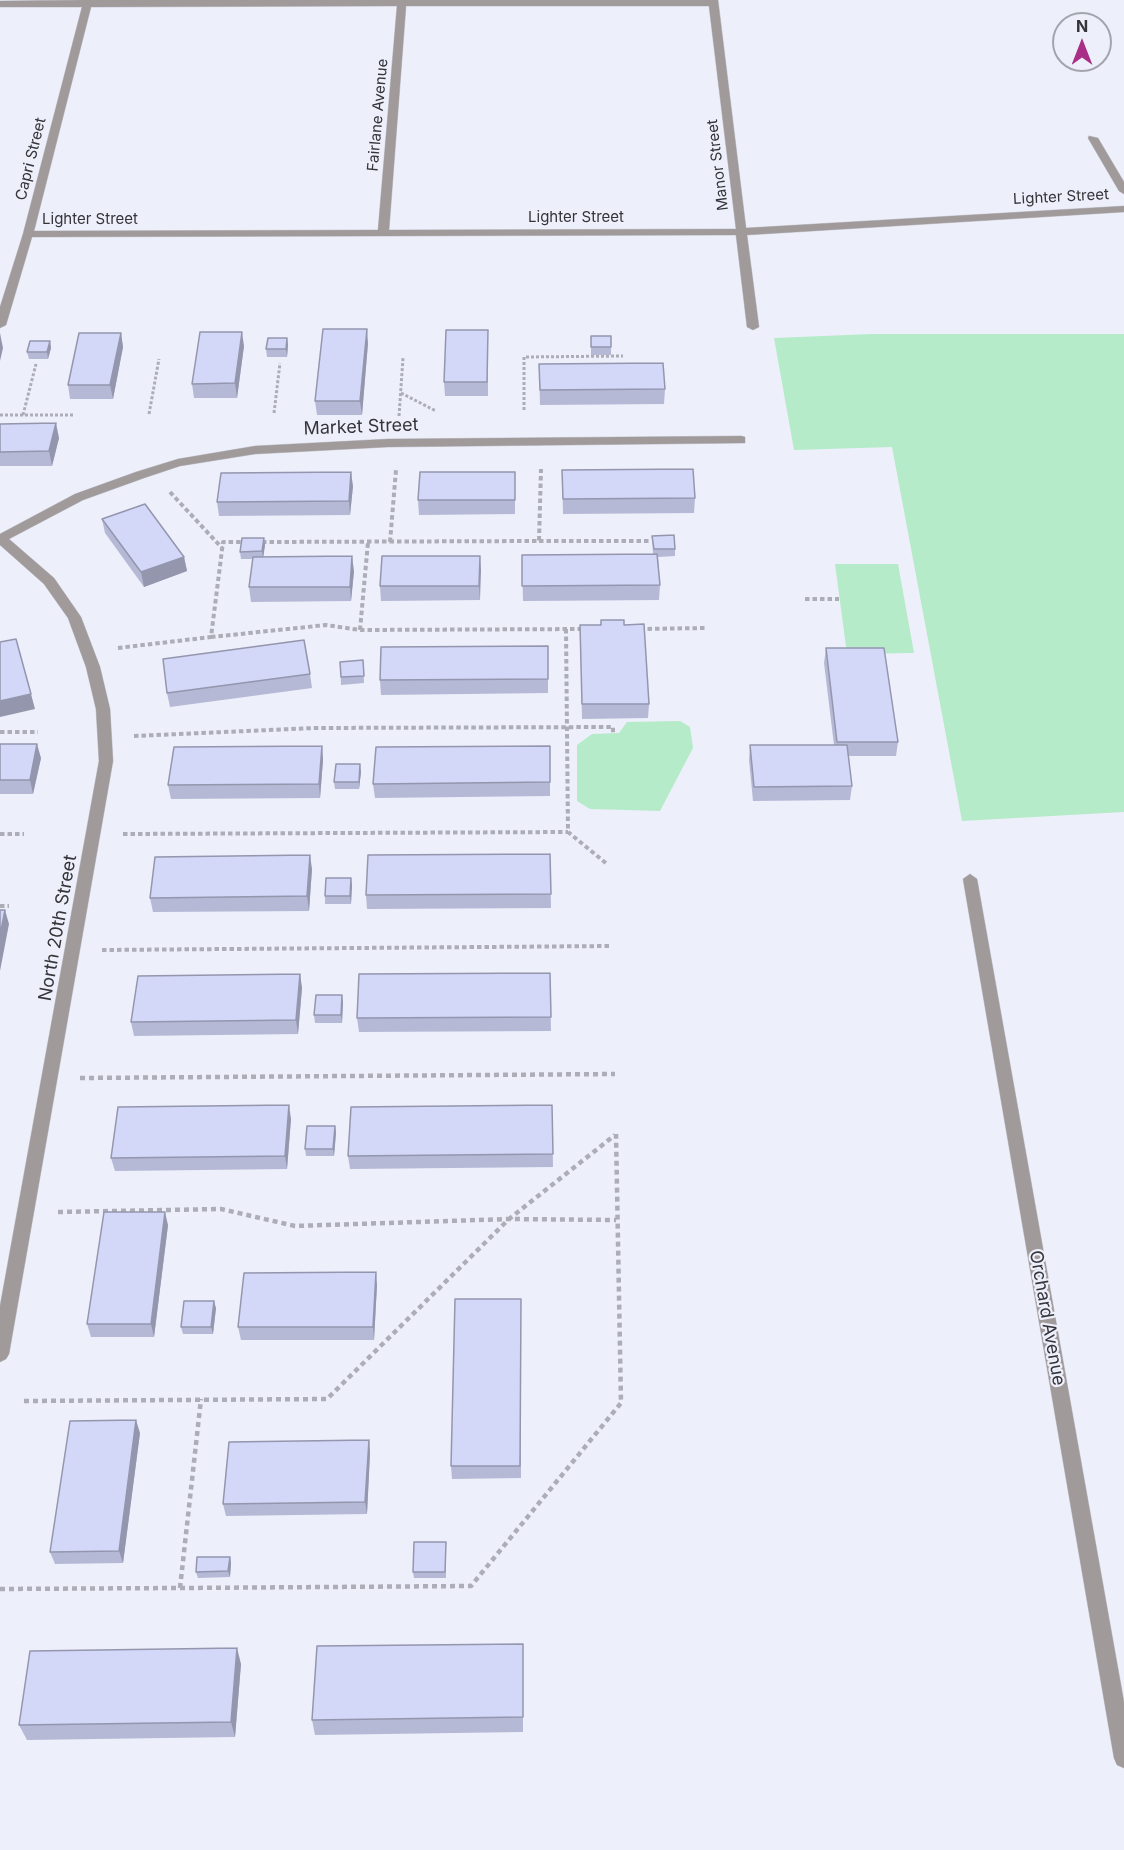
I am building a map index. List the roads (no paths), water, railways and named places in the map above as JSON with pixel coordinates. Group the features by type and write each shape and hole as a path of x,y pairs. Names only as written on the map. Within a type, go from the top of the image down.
{"street":[{"name":"Capri Street","path":"0,325 28,234 88,2"},
{"name":"Fairlane Avenue","path":"382,232 402,2"},
{"path":"0,4 713,2"},
{"name":"Manor Street","path":"713,2 753,327"},
{"path":"1093,138 1124,190"},
{"name":"Lighter Street","path":"28,234 741,232 1124,209"},
{"name":"Market Street","path":"0,539 79,497 178,463 237,453 290,447 376,443 741,440"},
{"name":"North 20th Street","path":"0,539 49,581 74,617 93,667 103,709 105,761 0,1354"},
{"name":"Orchard Avenue","path":"970,879 1124,1758"}]}
